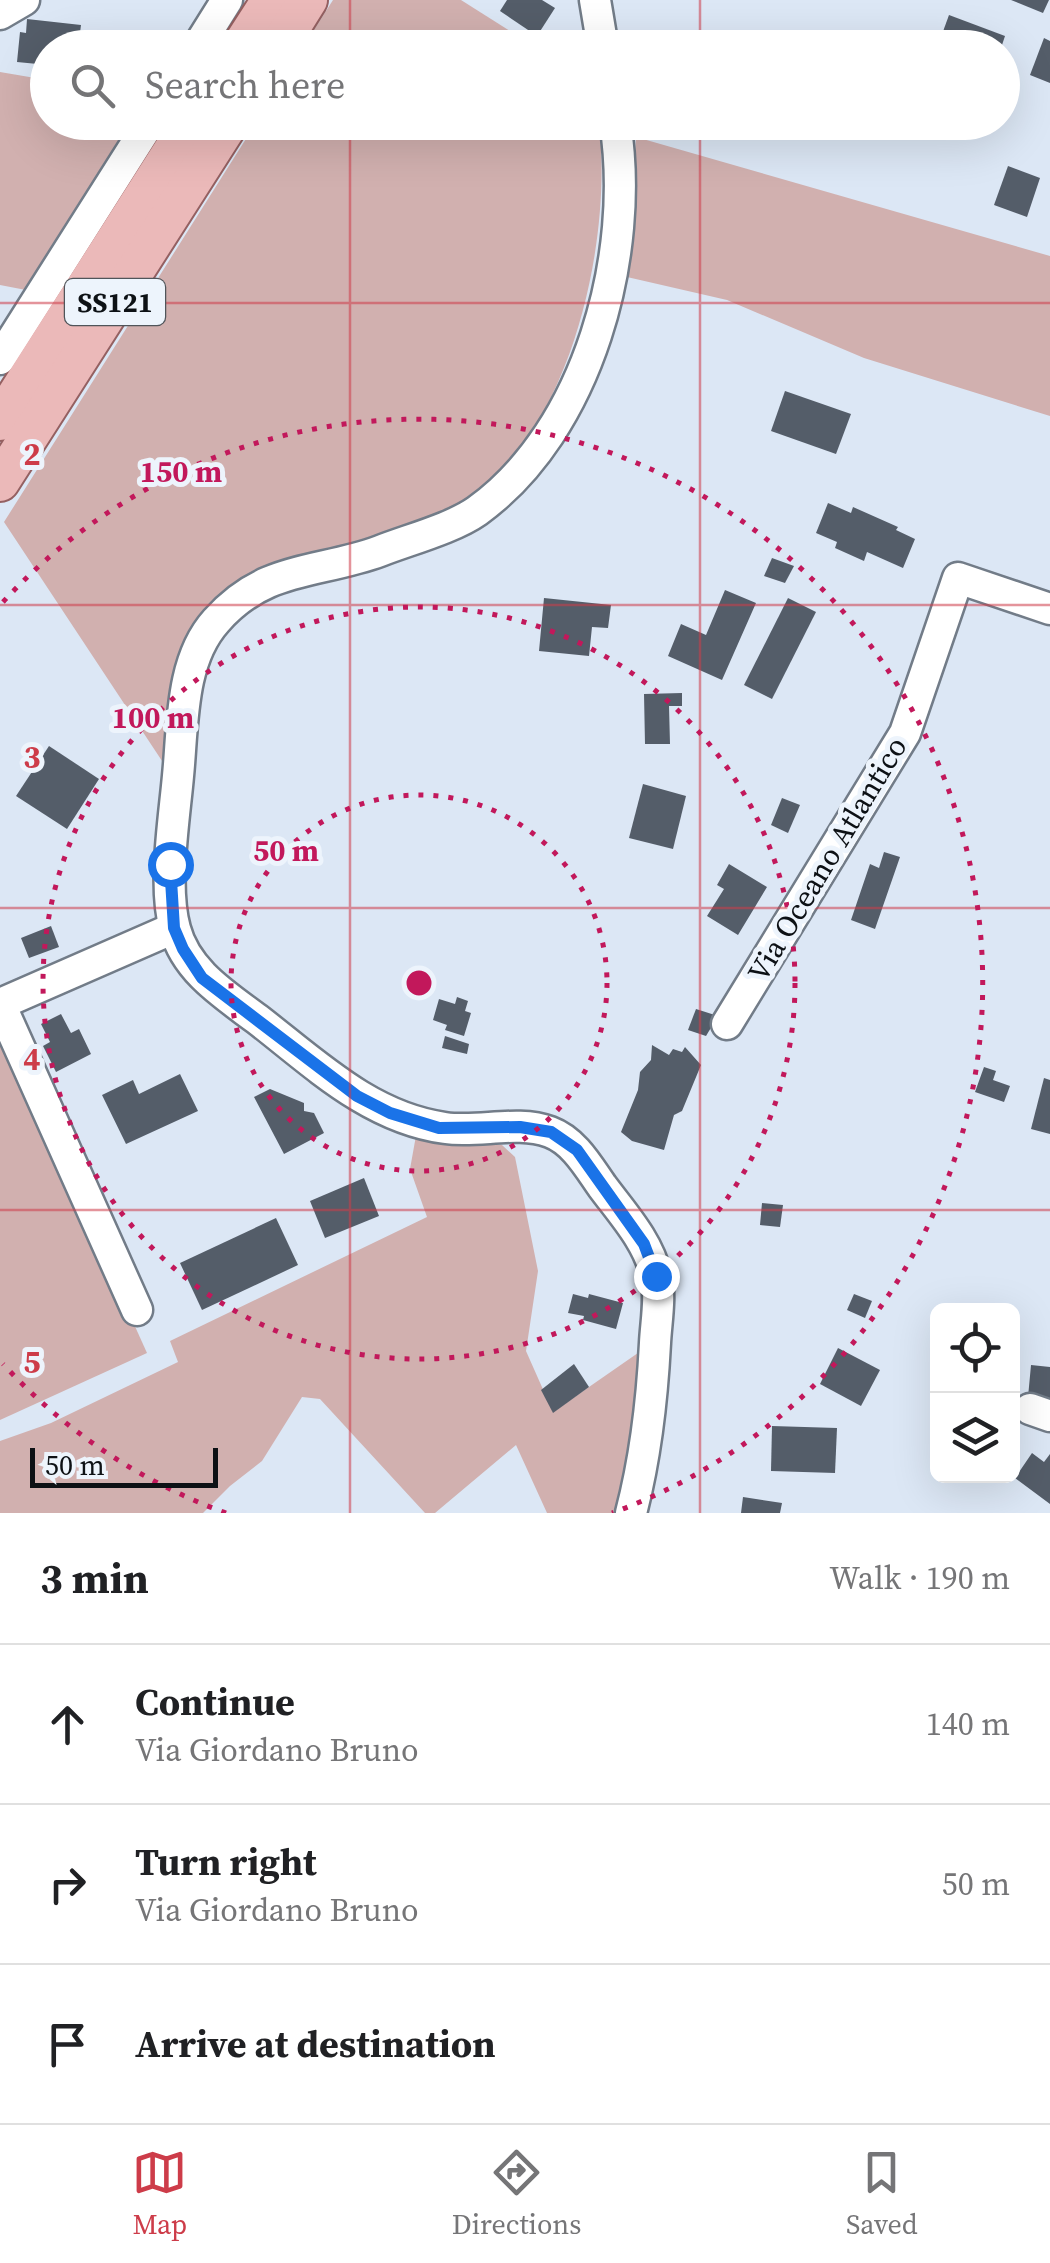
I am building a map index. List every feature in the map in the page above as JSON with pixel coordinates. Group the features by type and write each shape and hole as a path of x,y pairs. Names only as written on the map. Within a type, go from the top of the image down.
{"main road":[{"path":"251,30 270,0"},
{"path":"289,30 308,0"},
{"name":"SS121","path":"0,421 180,140"},
{"name":"SS121","path":"0,482 218,140"}],"street":[{"path":"0,14 24,0"},
{"path":"208,30 227,0"},
{"path":"595,0 601,30"},
{"path":"0,359 139,140"},
{"path":"617,140 621,188 602,325 574,389 542,444 509,484 472,514 373,553 280,574 239,600 213,623 196,654 187,686 170,864 174,928 202,978 357,1096 390,1113 439,1128 520,1127 551,1132 577,1150 644,1244 656,1276 650,1430 631,1513"},
{"name":"Via Oceano Atlantico","path":"727,1024 905,733 958,578 1050,609"},
{"path":"137,1310 0,1004 174,928"}],"shaded area":[{"path":"333,0 461,0 508,30 314,30"},
{"path":"0,72 30,77 30,140 119,140 26,290 0,285"},
{"path":"245,140 600,140 599,223 591,277 558,383 533,430 502,471 465,503 377,540 279,564 236,587 227,602 168,770 4,522"},
{"path":"636,140 1050,256 1050,416 864,358 727,300 627,277"},
{"path":"0,1027 147,1353 0,1420"},
{"path":"417,1130 449,1140 502,1145 515,1157 538,1271 526,1351 553,1412 648,1346 620,1513 547,1513 516,1445 435,1513 425,1513 320,1399 302,1397 262,1461 203,1513 0,1513 0,1441 51,1423 178,1362 170,1341 427,1217 410,1169"}],"building":[{"path":"507,0 542,0 555,8 541,30 528,30 500,11"},
{"path":"1011,0 1049,0 1043,13"},
{"path":"949,15 989,30 944,30"},
{"path":"27,19 81,25 80,30 30,30 30,63 17,62 20,32 26,33"},
{"path":"1044,38 1050,41 1050,83 1030,75"},
{"path":"1008,166 1040,178 1027,217 994,205"},
{"path":"785,391 851,414 836,454 771,431"},
{"path":"828,503 851,513 853,507 915,539 903,568 867,552 864,561 835,548 837,542 816,533"},
{"path":"772,558 794,566 785,583 764,576"},
{"path":"725,590 756,603 722,680 668,656 681,624 706,635"},
{"path":"544,598 611,605 608,628 592,627 589,656 539,651"},
{"path":"788,598 816,612 772,699 744,685"},
{"path":"682,693 682,706 669,706 670,744 645,744 644,694"},
{"path":"49,746 99,779 67,829 16,796"},
{"path":"643,784 686,796 673,849 629,838"},
{"path":"782,798 800,805 788,833 771,825"},
{"path":"884,852 900,857 875,929 851,920 870,864 879,868"},
{"path":"729,864 767,887 738,935 707,916 724,889 717,885"},
{"path":"51,926 59,947 29,958 21,938"},
{"path":"457,997 468,1001 465,1011 471,1013 464,1036 445,1030 447,1025 433,1020 439,999 455,1004"},
{"path":"696,1009 718,1016 706,1036 688,1030"},
{"path":"61,1014 71,1033 79,1029 91,1054 56,1072 43,1046 50,1042 41,1024"},
{"path":"445,1036 469,1044 467,1054 442,1048"},
{"path":"652,1045 669,1055 673,1049 682,1052 685,1047 701,1065 682,1111 674,1115 664,1150 632,1141 621,1132 638,1090 640,1072 651,1060"},
{"path":"984,1067 996,1071 993,1080 1010,1086 1004,1102 975,1092"},
{"path":"180,1074 198,1111 126,1144 102,1095 133,1080 139,1094"},
{"path":"1044,1078 1050,1080 1050,1134 1031,1129"},
{"path":"270,1089 304,1103 304,1111 314,1113 324,1133 284,1154 254,1097"},
{"path":"364,1178 379,1216 325,1238 310,1201"},
{"path":"762,1203 783,1205 780,1227 760,1225"},
{"path":"276,1218 298,1265 202,1310 180,1263"},
{"path":"573,1294 623,1303 616,1329 568,1313"},
{"path":"854,1294 872,1301 865,1318 847,1310"},
{"path":"838,1348 880,1370 861,1406 820,1384"},
{"path":"574,1364 589,1387 553,1413 541,1390"},
{"path":"1031,1365 1050,1367 1050,1399 1028,1397"},
{"path":"772,1426 837,1428 835,1473 771,1471"},
{"path":"1032,1453 1044,1462 1050,1454 1050,1504 1020,1482 1020,1471"},
{"path":"743,1497 782,1503 780,1513 741,1513"}],"route":[{"path":"170,864 174,928 202,978 357,1096 390,1113 439,1128 520,1127 551,1132 577,1150 644,1244 656,1276"}]}
